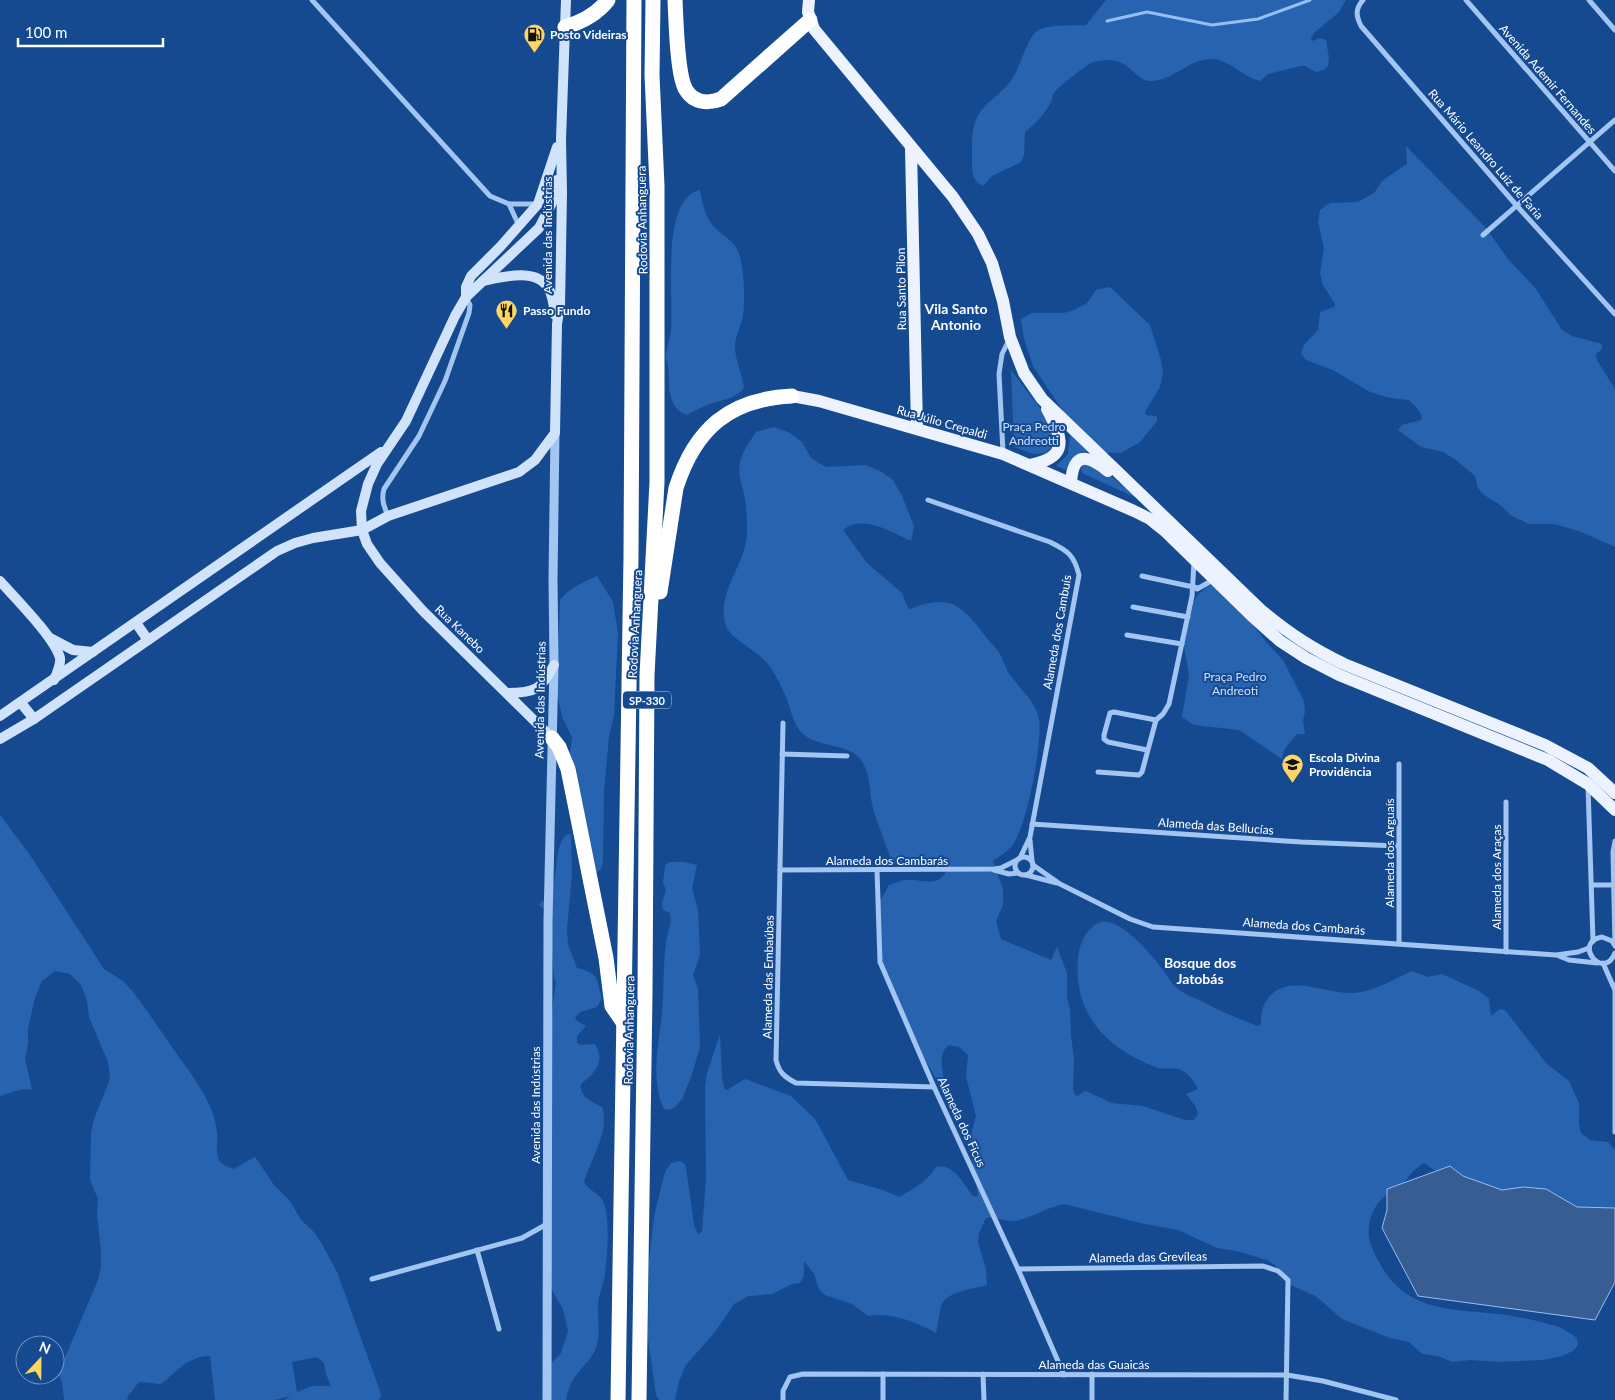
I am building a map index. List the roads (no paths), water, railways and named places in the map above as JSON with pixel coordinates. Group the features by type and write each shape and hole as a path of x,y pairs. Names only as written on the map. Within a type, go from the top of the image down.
{"highway":[{"path":"565,27 578,23 592,15 608,0"},
{"name":"Rodovia Anhanguera","path":"618,1400 631,556 634,0"},
{"name":"Rodovia Anhanguera","path":"639,1400 647,675 657,482 657,186 652,75 653,0"},
{"path":"675,0 681,77 686,90 693,98 702,102 711,103 720,100 810,20"},
{"path":"647,675 676,488 690,453 702,435 732,410 750,402 771,397 792,396"},
{"path":"552,738 559,747 568,769 604,948 612,1006 625,1025"}],"main road":[{"name":"Avenida das Indústrias","path":"555,433 557,324 560,306 562,193 560,172 566,0"},
{"path":"809,0 808,12 814,29 953,198 978,234 992,263 1003,300 1010,337 1024,373 1042,399 1059,432 1059,446 1056,454 1051,459 1030,465"},
{"path":"466,297 466,287 471,276 538,204 561,139"},
{"name":"Rua Santo Pilon","path":"911,148 918,429"},
{"path":"362,530 361,511 364,495 377,464 396,438 406,420 455,316 466,297 539,228 548,212 560,172"},
{"path":"912,191 922,180 927,178 938,180"},
{"path":"500,247 510,256"},
{"path":"482,281 519,275 542,280 552,296 557,324"},
{"name":"Rua Júlio Crepaldi","path":"792,396 819,401 1003,454 1150,519 1165,531 1273,635 1306,658 1339,675 1548,760 1588,784 1615,810"},
{"path":"1042,399 1262,610 1288,632 1313,649 1344,664 1552,748 1588,768 1615,793"},
{"path":"0,738 34,719 277,551 313,538 362,530 388,516 526,468 536,460 555,433"},
{"path":"0,716 387,448"},
{"path":"1071,483 1075,463 1080,459 1088,459 1097,462 1127,488 1153,506"},
{"name":"Rua Kanebo","path":"362,530 367,544 380,563 423,611 552,738"},
{"path":"0,581 50,638 60,656 54,680"},
{"path":"136,623 148,640"},
{"path":"50,638 73,650 94,652"},
{"path":"508,693 533,691 542,686 554,665"},
{"path":"21,703 34,719"}],"street":[{"path":"312,0 490,196 509,204 538,204"},
{"name":"Avenida Ademir Fernandes","path":"1466,0 1615,171"},
{"path":"1589,0 1615,30"},
{"name":"Rua Mário Leandro Luiz de Faria","path":"1362,1 1357,10 1356,18 1361,26 1517,206 1615,314"},
{"path":"1483,235 1615,120"},
{"path":"509,204 519,226"},
{"path":"388,516 382,503 384,489 419,436 444,381 469,313 470,306 466,297"},
{"path":"1003,454 1000,374 1002,354 1010,337"},
{"name":"Avenida das Indústrias","path":"547,1400 548,929 554,665 555,433"},
{"name":"Alameda dos Cambuís","path":"928,500 1050,542 1066,550 1075,561 1079,574 1032,824 1030,837 1032,863"},
{"path":"1098,772 1139,776 1142,772 1156,720 1163,714 1169,704 1192,596 1194,560"},
{"path":"1142,576 1198,588"},
{"path":"1192,596 1198,588 1214,579"},
{"path":"1133,608 1188,617"},
{"path":"1128,635 1182,644"},
{"path":"1147,750 1108,742 1104,739 1108,716 1114,712 1156,720"},
{"name":"Alameda das Embaúbas","path":"783,723 776,1060 779,1070 786,1078 796,1083 934,1087"},
{"path":"782,754 847,756"},
{"name":"Alameda dos Arguaís","path":"1399,764 1399,943"},
{"path":"1588,784 1593,941 1589,948 1594,960 1601,963 1608,962 1615,955"},
{"name":"Alameda dos Araças","path":"1506,802 1506,952"},
{"name":"Alameda das Bellucías","path":"1032,824 1300,842 1398,846"},
{"name":"Alameda dos Cambuís","path":"1018,859 1030,837"},
{"path":"1615,841 1615,946"},
{"path":"1027,858 1032,863 1031,872 1025,875 1018,873 1015,867 1018,859 1027,858"},
{"name":"Alameda dos Cambarás","path":"780,870 994,869 1001,868 1018,859"},
{"name":"Alameda dos Cambarás","path":"1032,863 1060,884 1130,919 1152,926 1556,955 1578,952 1589,948"},
{"name":"Alameda dos Cambarás","path":"994,869 1009,874 1018,873"},
{"name":"Alameda dos Fícus","path":"877,870 880,962 934,1087 1018,1268 1064,1374"},
{"name":"Alameda dos Cambarás","path":"1025,875 1060,884"},
{"path":"1592,885 1614,885"},
{"path":"1593,941 1602,937 1612,941 1615,946"},
{"name":"Alameda dos Cambarás","path":"1556,955 1569,960 1601,963"},
{"path":"1601,963 1614,987 1614,1132"},
{"path":"372,1279 522,1238 547,1224"},
{"path":"477,1250 498,1329"},
{"name":"Alameda das Grevíleas","path":"1018,1268 1263,1266 1278,1271 1288,1280 1287,1375"},
{"name":"Alameda das Guaicás","path":"783,1400 784,1391 790,1377 803,1374 1092,1374 1287,1375 1323,1381 1396,1400"},
{"path":"883,1374 883,1400"},
{"path":"983,1374 984,1400"},
{"path":"1092,1374 1092,1400"},
{"path":"1286,1400 1287,1375"}],"waterway":[{"path":"1107,21 1147,12 1212,25 1258,19 1310,0"}],"place":[{"name":"Posto Videiras","path":"534,53"},
{"name":"Passo Fundo","path":"507,329"},
{"name":"Escola Divina Providência","path":"1293,783"}],"district":[{"name":"Vila Santo Antonio","path":"956,316"},
{"name":"Bosque dos Jatobás","path":"1200,970"}],"park label":[{"name":"Praça Pedro Andreotti","path":"1034,433"},
{"name":"Praça Pedro Andreoti","path":"1235,683"}]}
